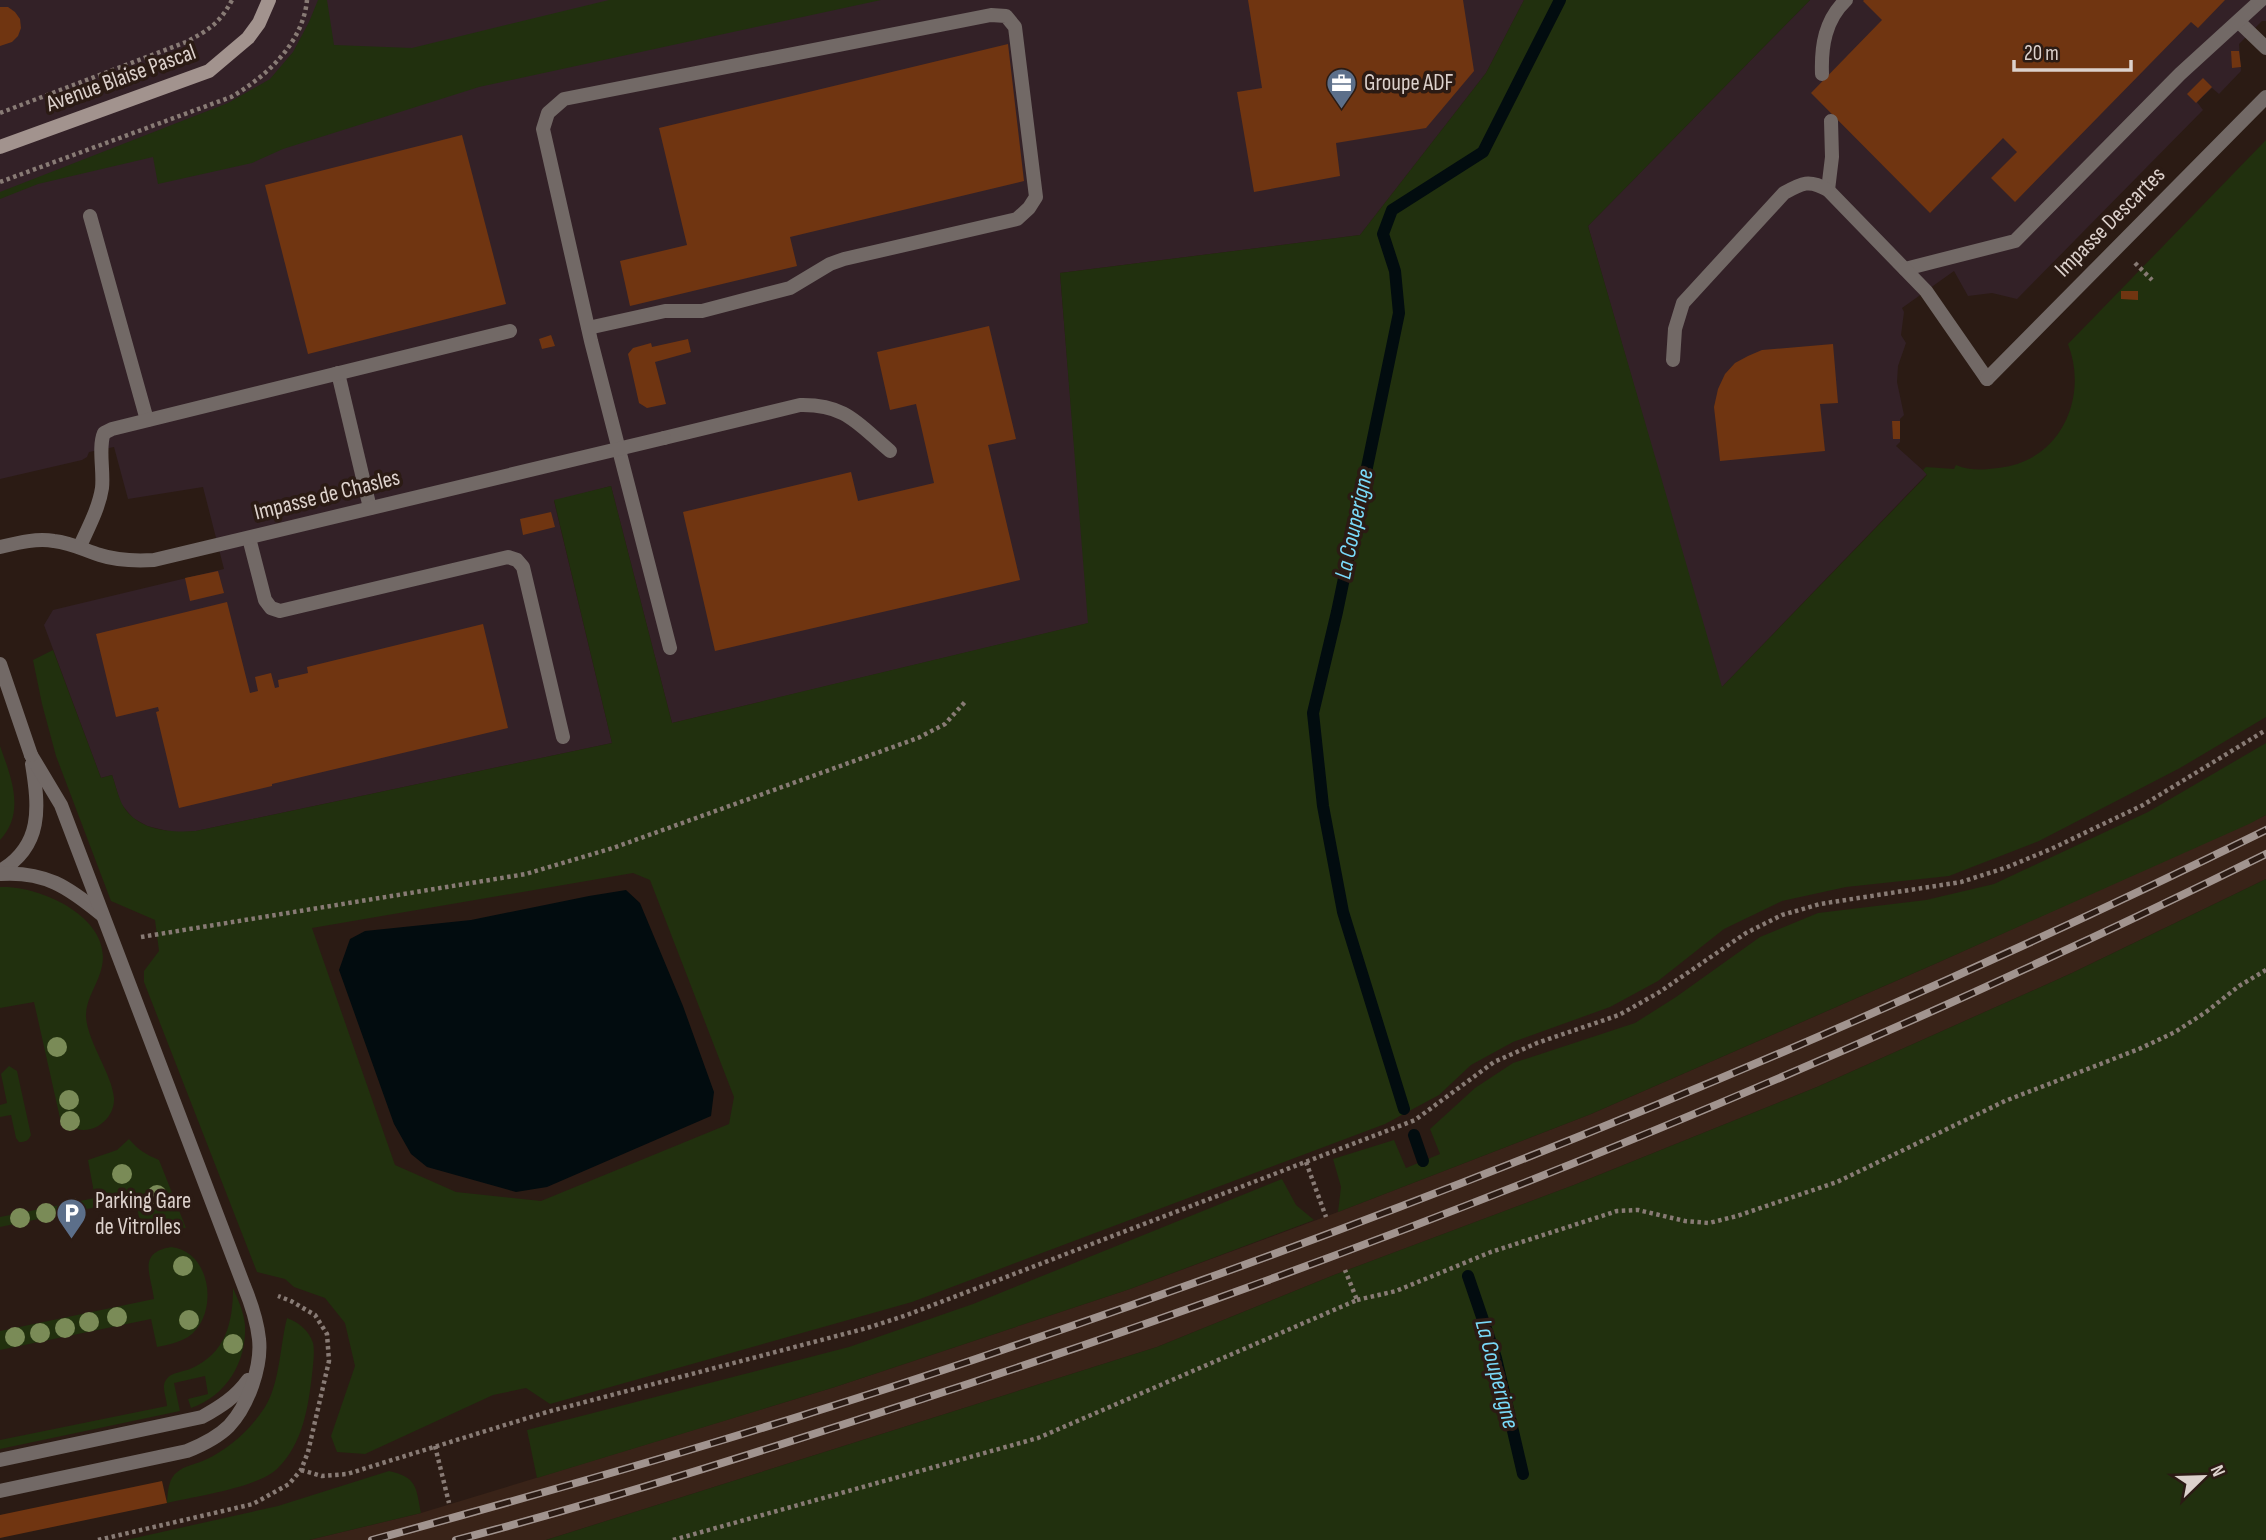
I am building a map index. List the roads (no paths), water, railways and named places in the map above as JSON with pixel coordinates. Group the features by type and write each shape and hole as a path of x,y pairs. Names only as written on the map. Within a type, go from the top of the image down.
{"street":[{"name":"Avenue Blaise Pascal","path":"0,147 209,71 248,38 259,23 269,0"},
{"path":"1822,74 1826,28 1836,10 1846,0"},
{"path":"1673,360 1675,329 1683,303 1784,193 1800,184 1815,182 1828,190 1905,269 2015,241 2180,74 2261,0"},
{"path":"588,328 665,311 702,310 790,288 830,264 844,259 1017,219 1037,197 1015,27 1006,16 992,15 564,99 548,113 543,129 588,328 670,648"},
{"path":"2239,22 2266,48"},
{"name":"Impasse Descartes","path":"1905,269 1926,291 1987,379 2266,97"},
{"path":"1828,190 1832,156 1831,121"},
{"path":"90,216 147,420"},
{"path":"80,546 102,492 104,470 100,441 104,433 147,420 510,331"},
{"path":"338,373 370,508"},
{"name":"Impasse de Chasles","path":"0,547 26,541 51,540 126,561 154,560 800,405 821,405 844,412 890,451"},
{"path":"249,538 265,600 271,608 280,611 509,557 517,560 523,567 562,737"},
{"path":"0,664 31,755 37,796 34,829 22,854 0,873"},
{"path":"0,1491 187,1451 203,1444 230,1425 239,1412 250,1390 258,1363 260,1342 255,1316 61,805 31,755"},
{"path":"0,873 19,873 54,881 76,893 102,915"},
{"path":"0,1460 202,1417 234,1396 247,1382 258,1363"}],"waterway":[{"name":"La Couperigne","path":"1404,1109 1343,912 1323,806 1313,713 1337,612 1399,313 1395,271 1383,234 1392,210 1483,152 1560,0"},
{"name":"La Couperigne","path":"1414,1135 1423,1161"},
{"name":"La Couperigne","path":"1468,1276 1496,1358 1523,1474"}],"railway":[{"path":"372,1540 611,1473 848,1401 1005,1349 1326,1235 1486,1174 1801,1044 2112,904 2266,830"},
{"path":"456,1540 632,1491 922,1399 1094,1342 1435,1218 1772,1081 2103,933 2266,854"}],"place":[{"name":"Groupe ADF","path":"1341,110"},
{"name":"Parking Gare de Vitrolles","path":"72,1241"}]}
